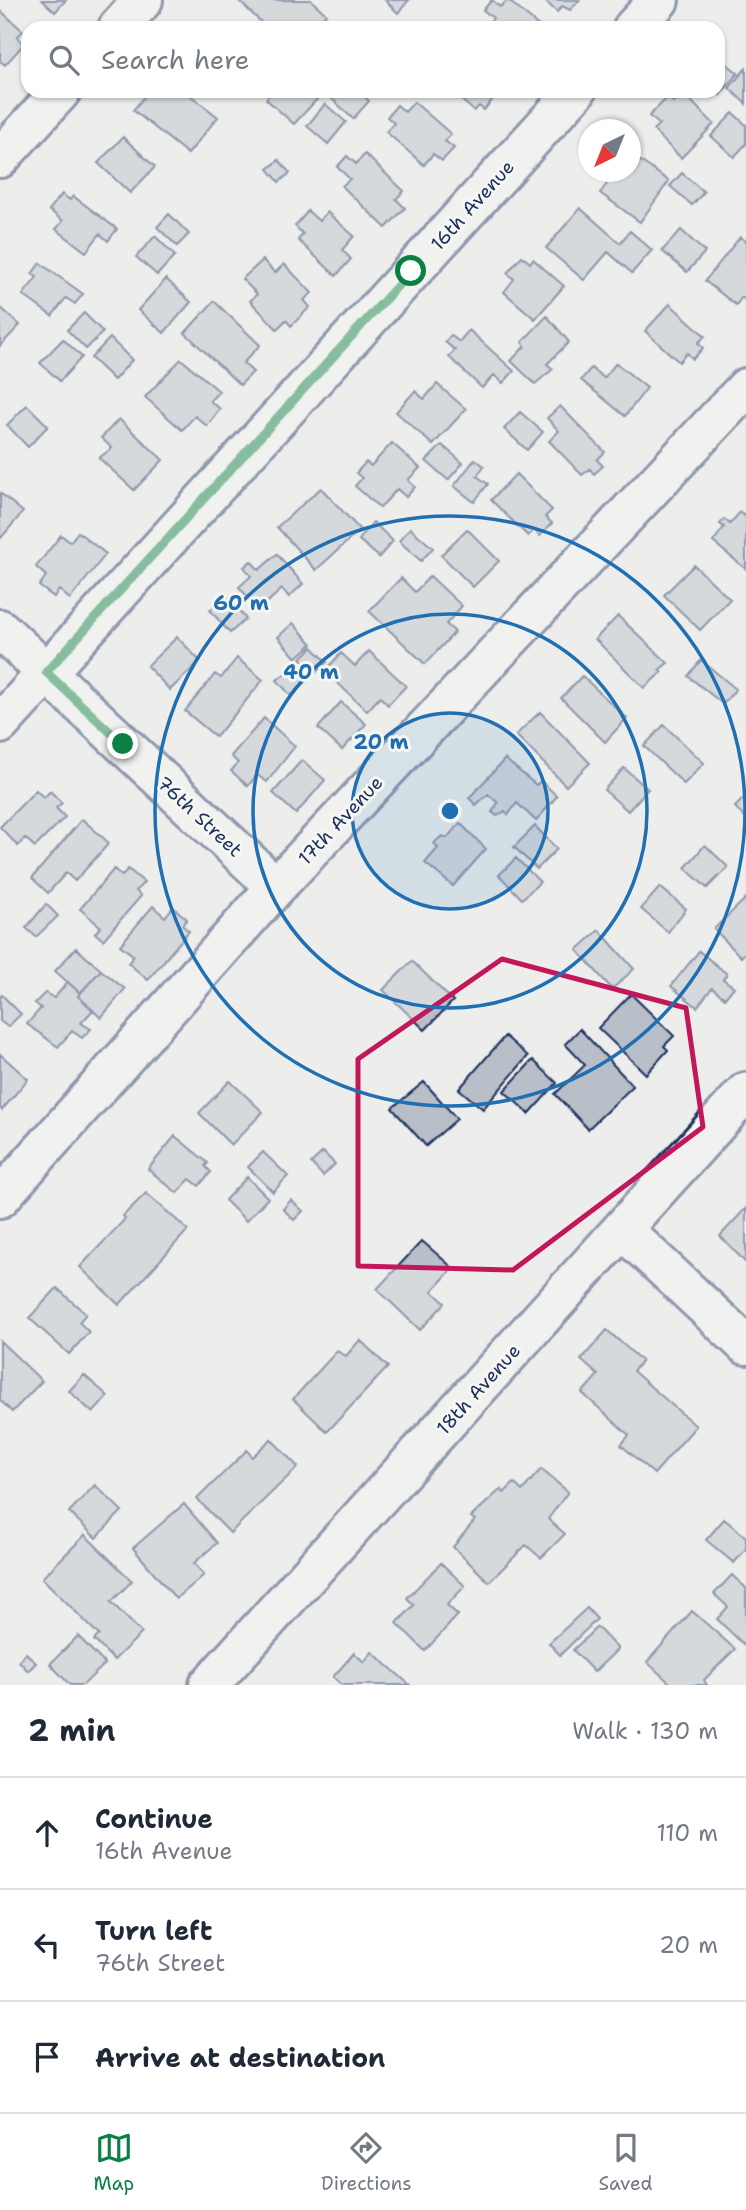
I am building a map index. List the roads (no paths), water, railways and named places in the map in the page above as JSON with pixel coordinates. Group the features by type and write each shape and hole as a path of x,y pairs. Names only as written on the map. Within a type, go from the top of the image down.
{"street":[{"path":"124,21 143,0"},
{"path":"640,21 659,0"},
{"path":"0,158 55,98"},
{"name":"16th Avenue","path":"0,724 570,98"},
{"name":"17th Avenue","path":"0,1198 276,887 746,388"},
{"name":"76th Street","path":"0,629 276,887"},
{"name":"18th Avenue","path":"209,1685 746,1092"},
{"path":"623,1230 746,1345"}]}
